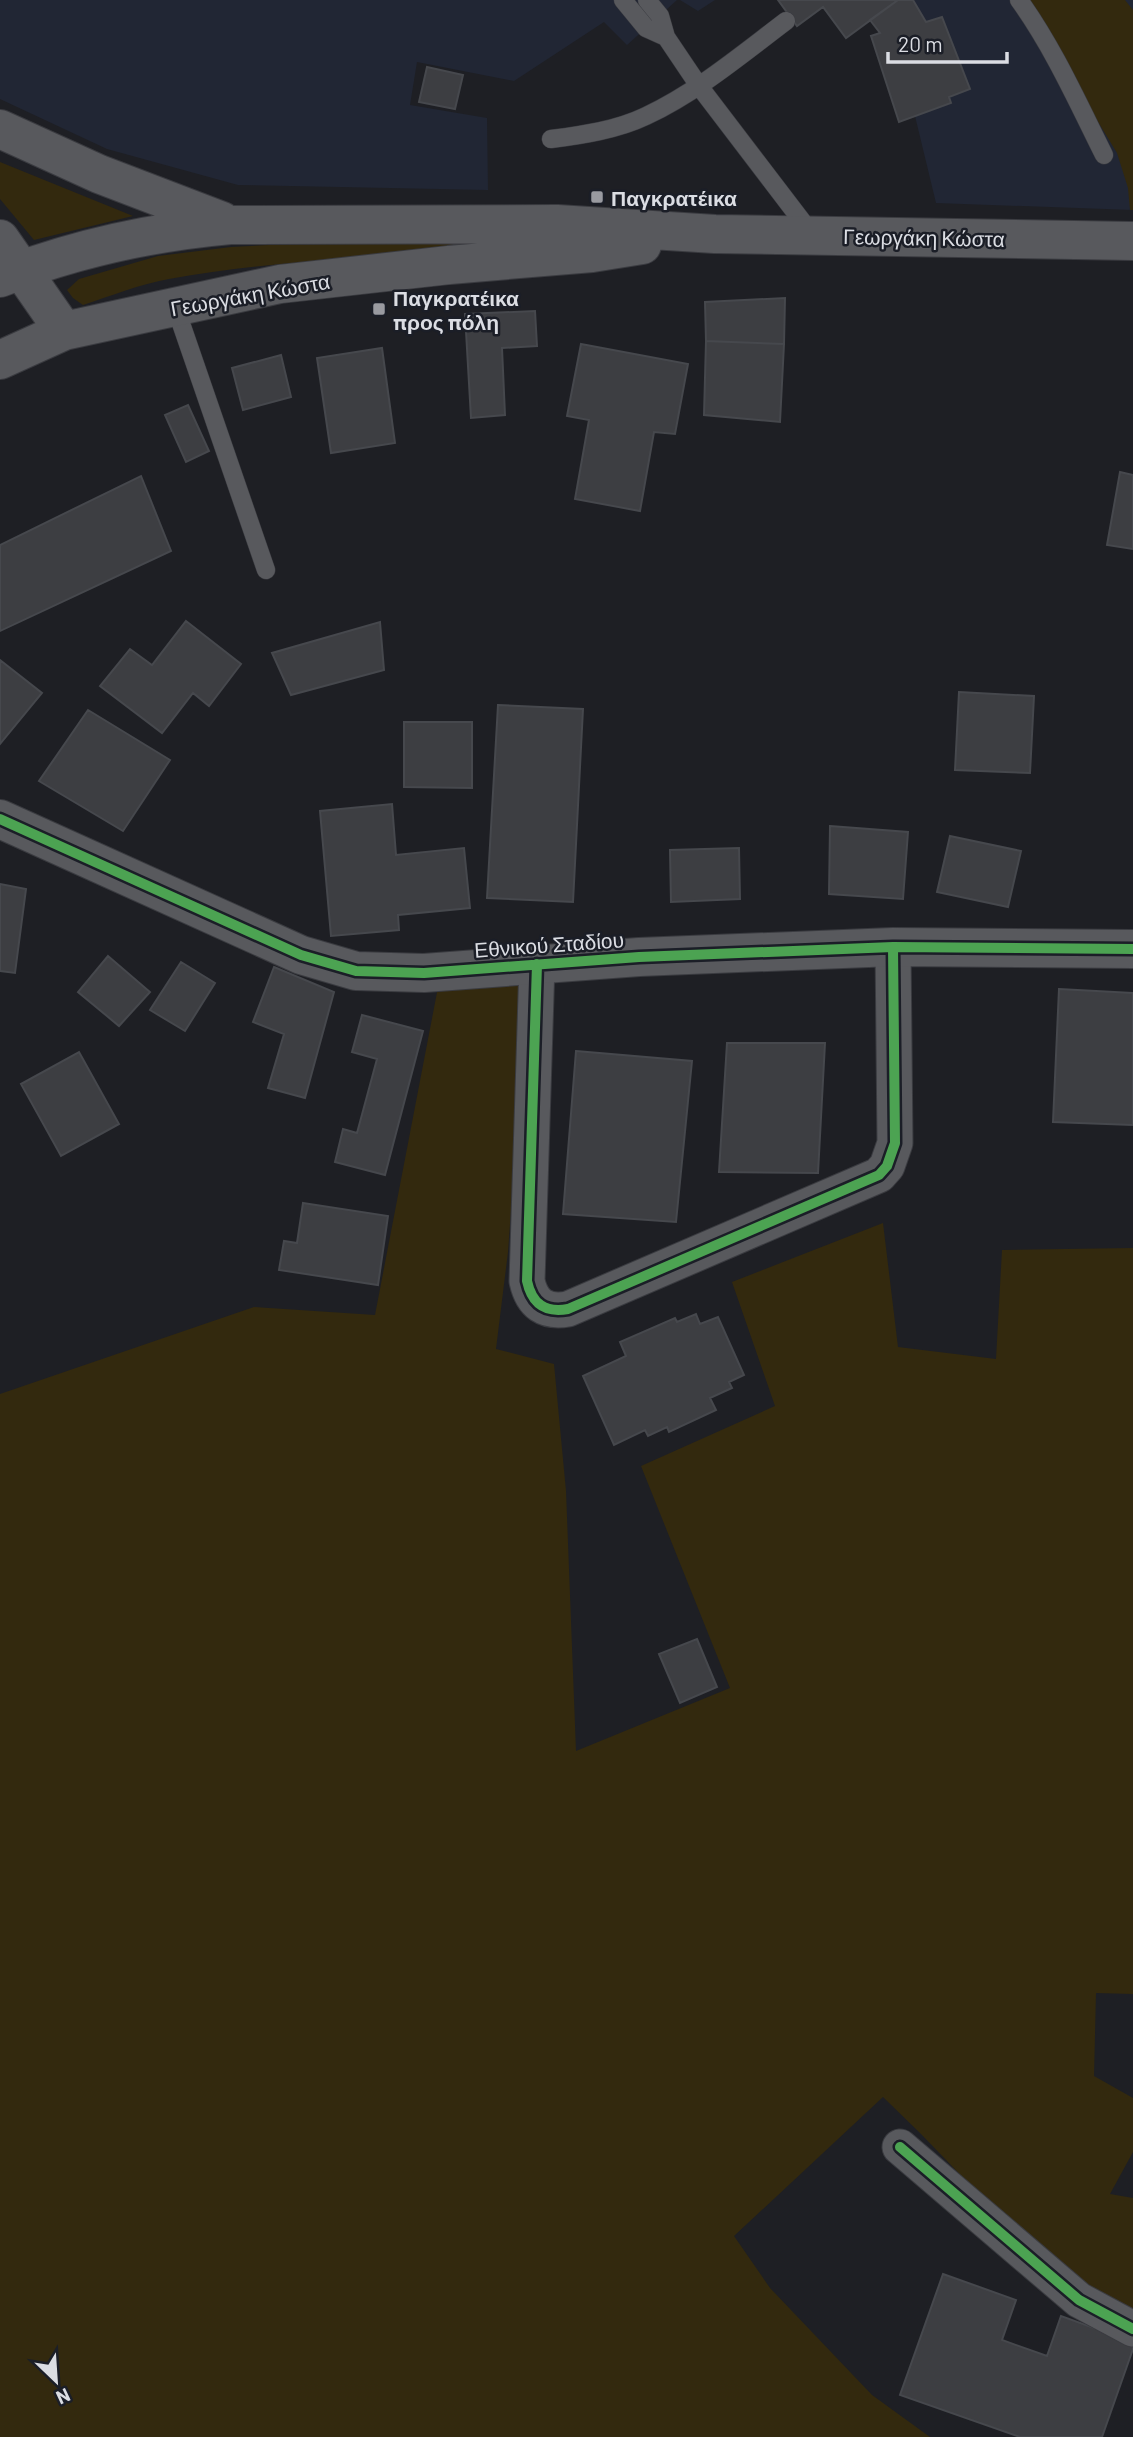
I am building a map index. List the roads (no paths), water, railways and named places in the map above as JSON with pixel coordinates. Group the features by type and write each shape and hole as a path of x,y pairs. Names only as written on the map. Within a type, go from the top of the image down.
{"main road":[{"path":"0,129 99,174 230,225"},
{"name":"Γεωργάκη Κώστα","path":"11,274 123,240 183,229 230,225 557,225 715,234 1133,241"},
{"name":"Γεωργάκη Κώστα","path":"4,350 64,331 280,284 449,265 592,253 715,234"},
{"path":"0,239 11,274 64,331"},
{"name":"Εθνικού Σταδίου","path":"0,819 301,955 356,971 401,974 639,957 893,947 1133,949"}],"street":[{"path":"537,964 527,1281 530,1295 540,1306 554,1311 581,1304 879,1175 887,1166 895,1143 893,947"},
{"path":"900,2147 1079,2300 1133,2329"}],"lane":[{"path":"623,0 646,28 666,37"},
{"path":"647,0 660,16 666,37 699,86 805,225 819,235"},
{"path":"1019,0 1068,83 1104,155"},
{"path":"551,139 586,134 644,117 699,86 786,21"},
{"path":"175,306 266,570"}],"place":[{"name":"Παγκρατέικα","path":"597,197"},
{"name":"Παγκρατέικα προς πόλη","path":"379,309"}]}
